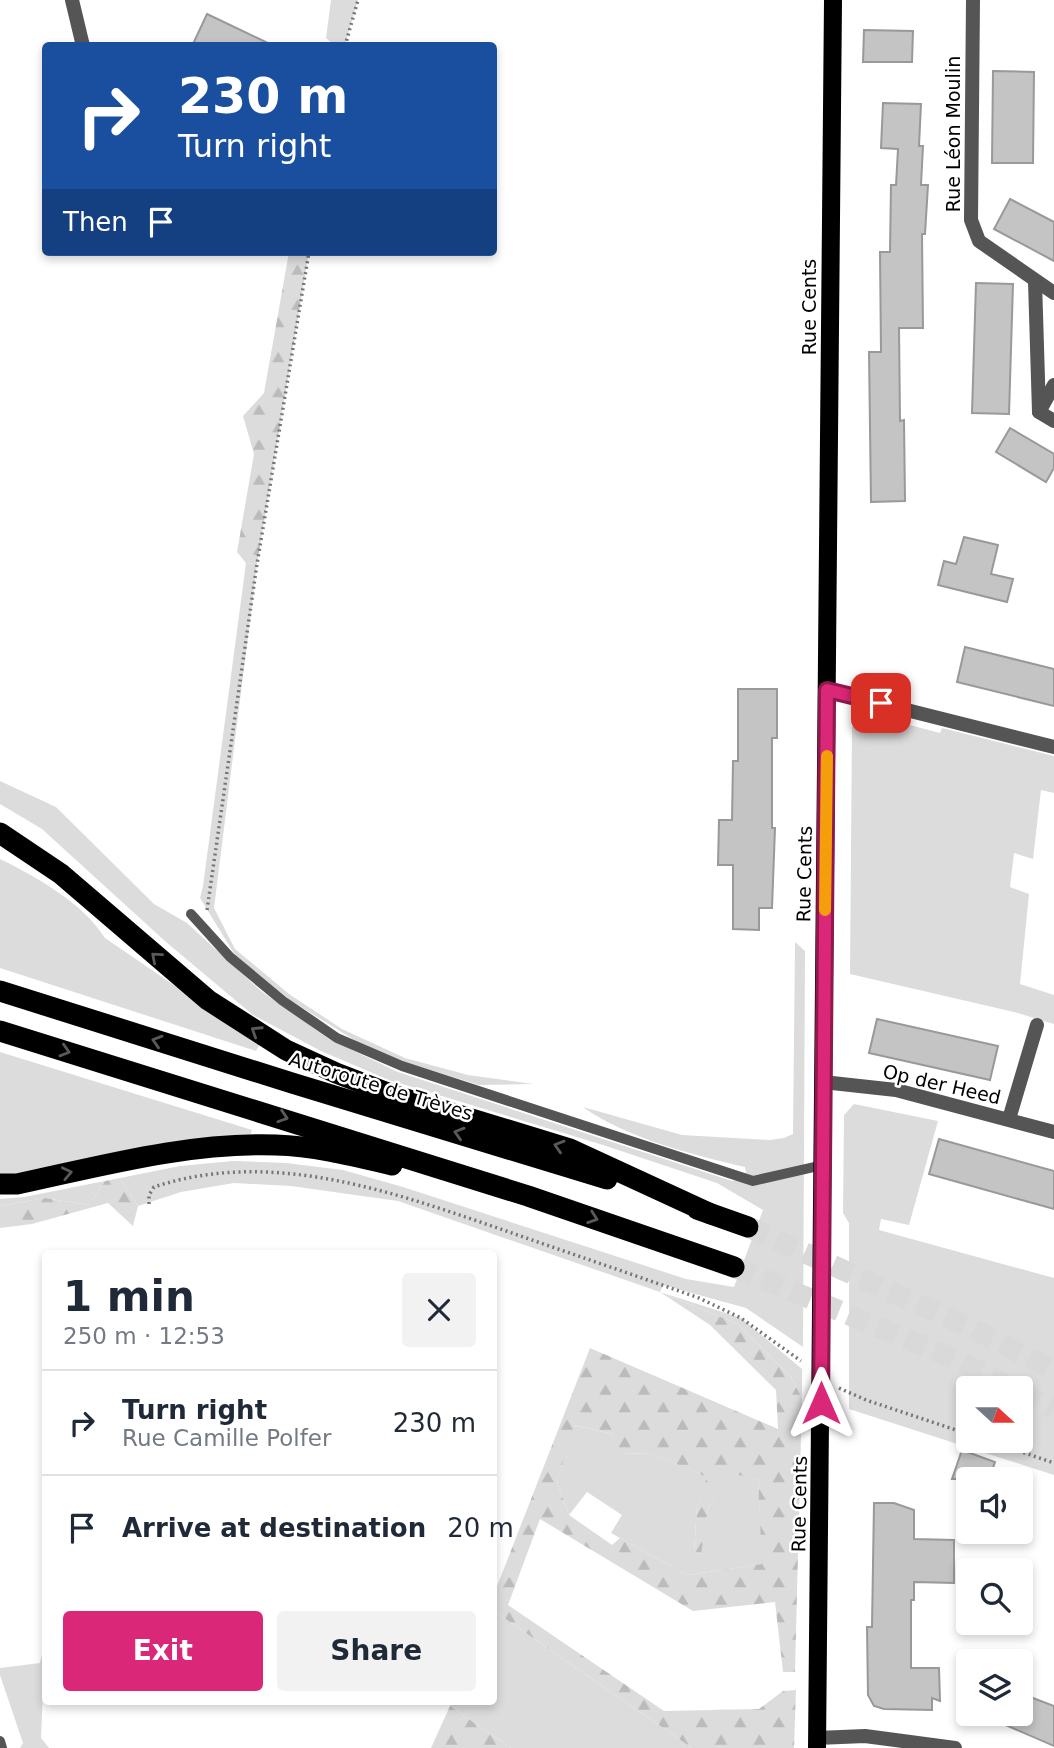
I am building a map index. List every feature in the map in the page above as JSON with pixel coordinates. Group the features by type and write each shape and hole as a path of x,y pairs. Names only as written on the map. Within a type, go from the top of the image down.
{"highway":[{"path":"0,832 61,874 208,1000 286,1050 393,1095 570,1149 711,1214"},
{"name":"Autoroute de Trèves","path":"0,990 292,1083 567,1166 748,1227"},
{"path":"0,1031 528,1196 734,1267"},
{"path":"0,1184 17,1184 201,1148 276,1145 339,1153 528,1196"}],"main road":[{"name":"Rue Cents","path":"817,1743 833,0"}],"street":[{"path":"72,0 82,42"},
{"name":"Rue Léon Moulin","path":"973,0 971,220 979,241 1054,293"},
{"path":"1035,281 1039,412"},
{"path":"1039,412 1054,385"},
{"path":"1039,412 1054,421"},
{"path":"827,690 1054,747"},
{"name":"Op der Heed","path":"1009,1119 1037,1025"},
{"name":"Op der Heed","path":"823,1083 896,1090 1054,1132"},
{"path":"817,1743 865,1737 955,1748"}],"lane":[{"path":"191,914 230,957 282,1001 337,1038 402,1066 753,1181 822,1165"},
{"path":"0,1741 2,1748"}],"path":[{"path":"346,42 358,0"},
{"path":"205,930 257,564 308,256"},
{"path":"149,1204 149,1195 154,1187 180,1178 233,1172 331,1179 401,1195 699,1298 741,1318 841,1390 956,1430"},
{"path":"1025,1453 1054,1463"}],"green space":[{"path":"331,0 358,0 346,42 331,42 326,38"},
{"path":"288,256 308,256 257,564 246,563 237,552 254,454 243,416 264,393"},
{"path":"246,563 257,564 214,908 235,949 289,994 342,1029 405,1058 468,1075 533,1084 479,1085 405,1062 359,1043 290,1000 235,955 200,898"},
{"path":"872,715 940,733 942,728 1054,756 1054,793 1041,790 1033,859 1014,853 1010,887 1029,894 1020,984 1054,995 1054,1024 1014,1012 850,974 852,727"},
{"path":"0,781 56,807 154,904 187,923 261,991 329,1039 398,1072 732,1181 747,1178 745,1167 683,1151 640,1136 619,1128 583,1107 682,1135 770,1140 793,1134 795,942 805,951 803,1347 746,1308 663,1285 660,1292 398,1201 291,1186 234,1183 181,1192 138,1206 120,1178 180,1166 233,1161 286,1163 343,1170 686,1279 734,1287 763,1210 717,1183 603,1145 389,1080 321,1051 253,1015 166,942 42,829 0,804"},
{"path":"0,859 72,902 105,938 260,1044 256,1051 0,968"},
{"path":"0,1052 252,1130 250,1136 0,1175"},
{"path":"854,1104 938,1121 909,1225 881,1219 879,1230 1054,1278 1054,1475 986,1453 1033,1453 1033,1376 956,1376 956,1443 849,1409 849,1223 843,1213 844,1115"},
{"path":"120,1178 138,1206 133,1226 108,1203 32,1224 0,1228 0,1206 45,1198 89,1205 105,1181"},
{"path":"105,1181 89,1205 45,1198 0,1206 0,1199"},
{"path":"660,1292 741,1318 802,1369 802,1398 791,1377 738,1324"},
{"path":"660,1292 738,1324 791,1377 802,1398 795,1672 783,1672 775,1602 693,1611 540,1519 508,1605 664,1711 759,1709 783,1691 796,1690 794,1748 692,1748 497,1613 497,1586 590,1348 778,1429 776,1390 710,1325","holes":["574,1425 612,1434 617,1453 653,1454 707,1477 697,1506 694,1552 701,1554 708,1509 728,1472 758,1480 762,1564 687,1575 620,1538 612,1545 569,1515 557,1482"]},
{"path":"573,1425 612,1434 618,1453 653,1454 708,1477 697,1506 694,1552 700,1554 708,1509 728,1471 758,1480 763,1564 687,1575 611,1533 622,1515 587,1492 569,1515 557,1482"},
{"path":"497,1613 692,1748 511,1748 450,1706 497,1705"},
{"path":"42,1654 41,1738 49,1748 20,1748 23,1743 0,1668 40,1663"},
{"path":"450,1706 511,1748 431,1748"}],"building":[{"path":"207,14 266,42 194,42"},
{"path":"864,30 913,31 912,62 863,62"},
{"path":"993,71 1034,72 1033,163 992,163"},
{"path":"883,103 921,104 921,185 928,185 925,234 922,234 923,328 899,328 900,421 904,420 905,501 871,502 869,352 881,352 880,252 890,252 891,185 896,185 898,149 881,148"},
{"path":"1010,199 1054,222 1054,261 994,229"},
{"path":"976,283 1013,284 1009,414 972,413"},
{"path":"1010,428 1054,454 1054,468 1046,482 996,452"},
{"path":"964,537 998,545 991,574 1013,579 1007,602 938,585 944,561 956,564"},
{"path":"965,647 1054,669 1054,706 957,682"},
{"path":"738,689 777,689 777,738 772,738 772,828 775,828 772,908 759,908 759,930 733,929 733,865 718,865 719,820 732,820 733,761 738,761"},
{"path":"877,1019 998,1046 990,1080 869,1053"},
{"path":"939,1139 1054,1171 1054,1209 929,1174"},
{"path":"961,1453 970,1453 995,1462 993,1467 956,1467"},
{"path":"874,1503 894,1503 914,1510 914,1539 954,1540 954,1583 914,1582 914,1600 911,1600 911,1668 939,1668 940,1701 932,1698 932,1710 884,1709 874,1706 868,1695 867,1627 872,1627"},
{"path":"1033,1698 1054,1706 1054,1746 1008,1726 1033,1726"}],"tunnel":[{"path":"748,1227 969,1327 1054,1370"},
{"path":"734,1267 955,1359 988,1376"},
{"path":"1033,1398 1054,1409"}],"slow traffic":[{"path":"825,910 827,756"}],"route":[{"path":"821,1403 827,690 881,703"}]}
